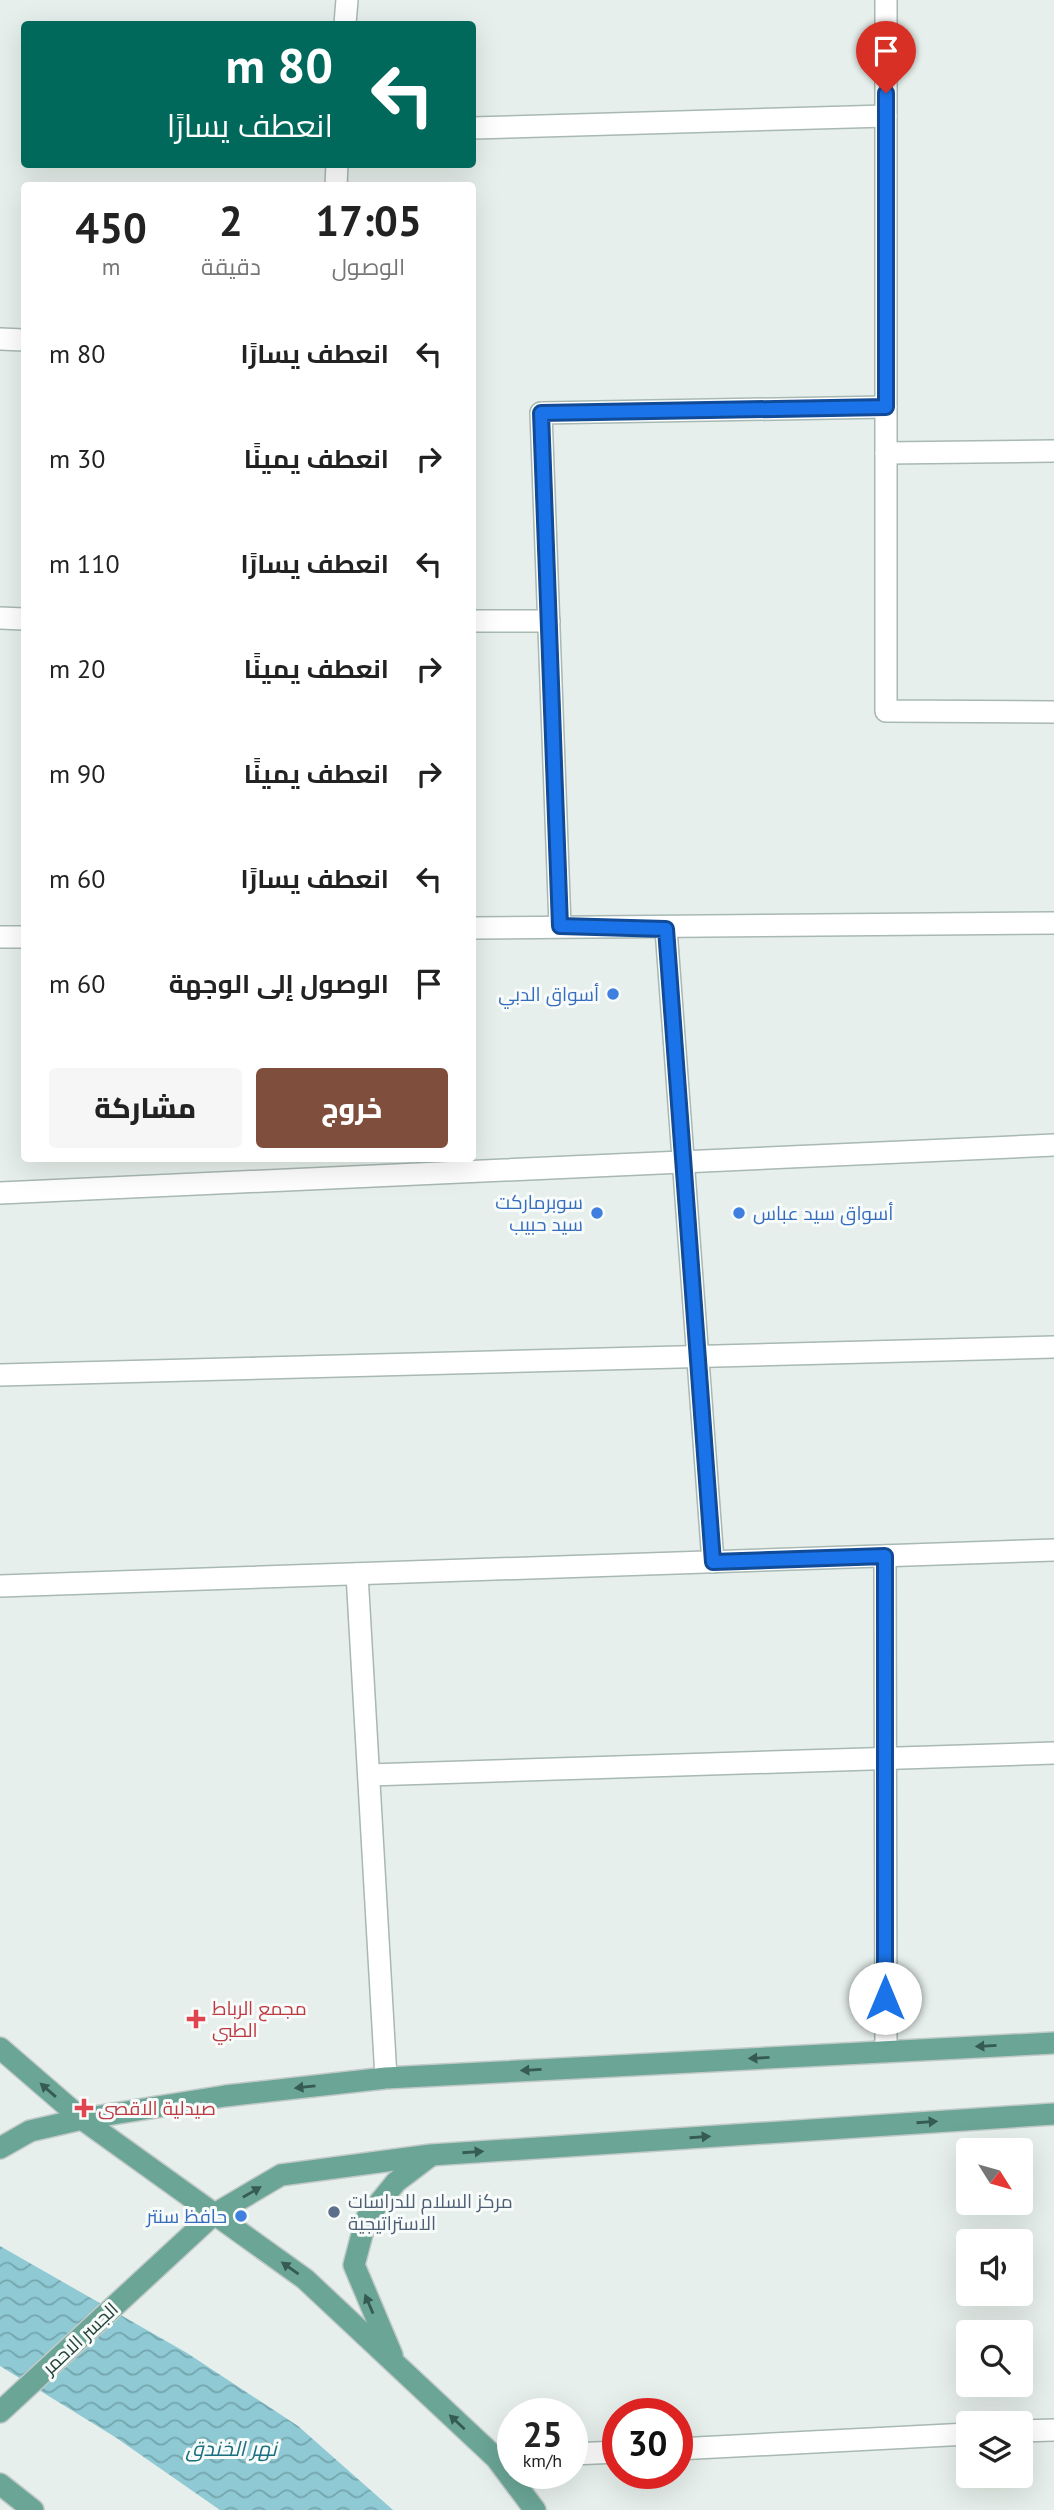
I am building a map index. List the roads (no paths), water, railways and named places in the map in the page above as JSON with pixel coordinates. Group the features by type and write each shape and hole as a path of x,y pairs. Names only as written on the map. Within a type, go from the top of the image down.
{"main road":[{"path":"0,2148 30,2131 82,2119 225,2096 386,2078 1054,2043"},
{"path":"0,2048 82,2119 305,2279 397,2366 497,2452"},
{"name":"الجسر الاحمر","path":"0,2412 213,2215 281,2175 431,2155 1054,2114"},
{"path":"397,2366 354,2265 366,2219 396,2182 431,2155"},
{"path":"0,2484 33,2510"},
{"path":"522,2489 535,2510"}],"street":[{"path":"345,21 347,0"},
{"path":"887,0 886,711 1054,712"},
{"path":"476,128 886,116"},
{"path":"0,339 21,340"},
{"path":"560,926 541,413 886,407"},
{"path":"886,453 1054,451"},
{"path":"0,618 21,619"},
{"path":"476,621 549,621"},
{"path":"476,928 560,926 666,929 1054,923"},
{"path":"666,929 713,1562"},
{"path":"0,937 21,937"},
{"path":"0,1193 1054,1145"},
{"path":"0,1375 1054,1347"},
{"path":"0,1586 1054,1550"},
{"path":"885,1556 886,2051"},
{"path":"357,1574 386,2078"},
{"path":"369,1775 1054,1753"},
{"path":"1033,2431 1054,2430"},
{"path":"693,2448 956,2435"}],"water":[{"name":"نهر الخندق","path":"0,2246 187,2353 298,2426 393,2510 220,2510 115,2437 0,2366"}],"place":[{"name":"أسواق الدبي","path":"613,994"},
{"name":"سوبرماركت سيد حبيب","path":"597,1213"},
{"name":"أسواق سيد عباس","path":"739,1213"},
{"name":"مجمع الرباط الطبي","path":"196,2019"},
{"name":"صيدلية الاقصى","path":"84,2108"},
{"name":"مركز السلام للدراسات الاستراتيجية","path":"334,2212"},
{"name":"حافظ سنتر","path":"241,2216"}]}
